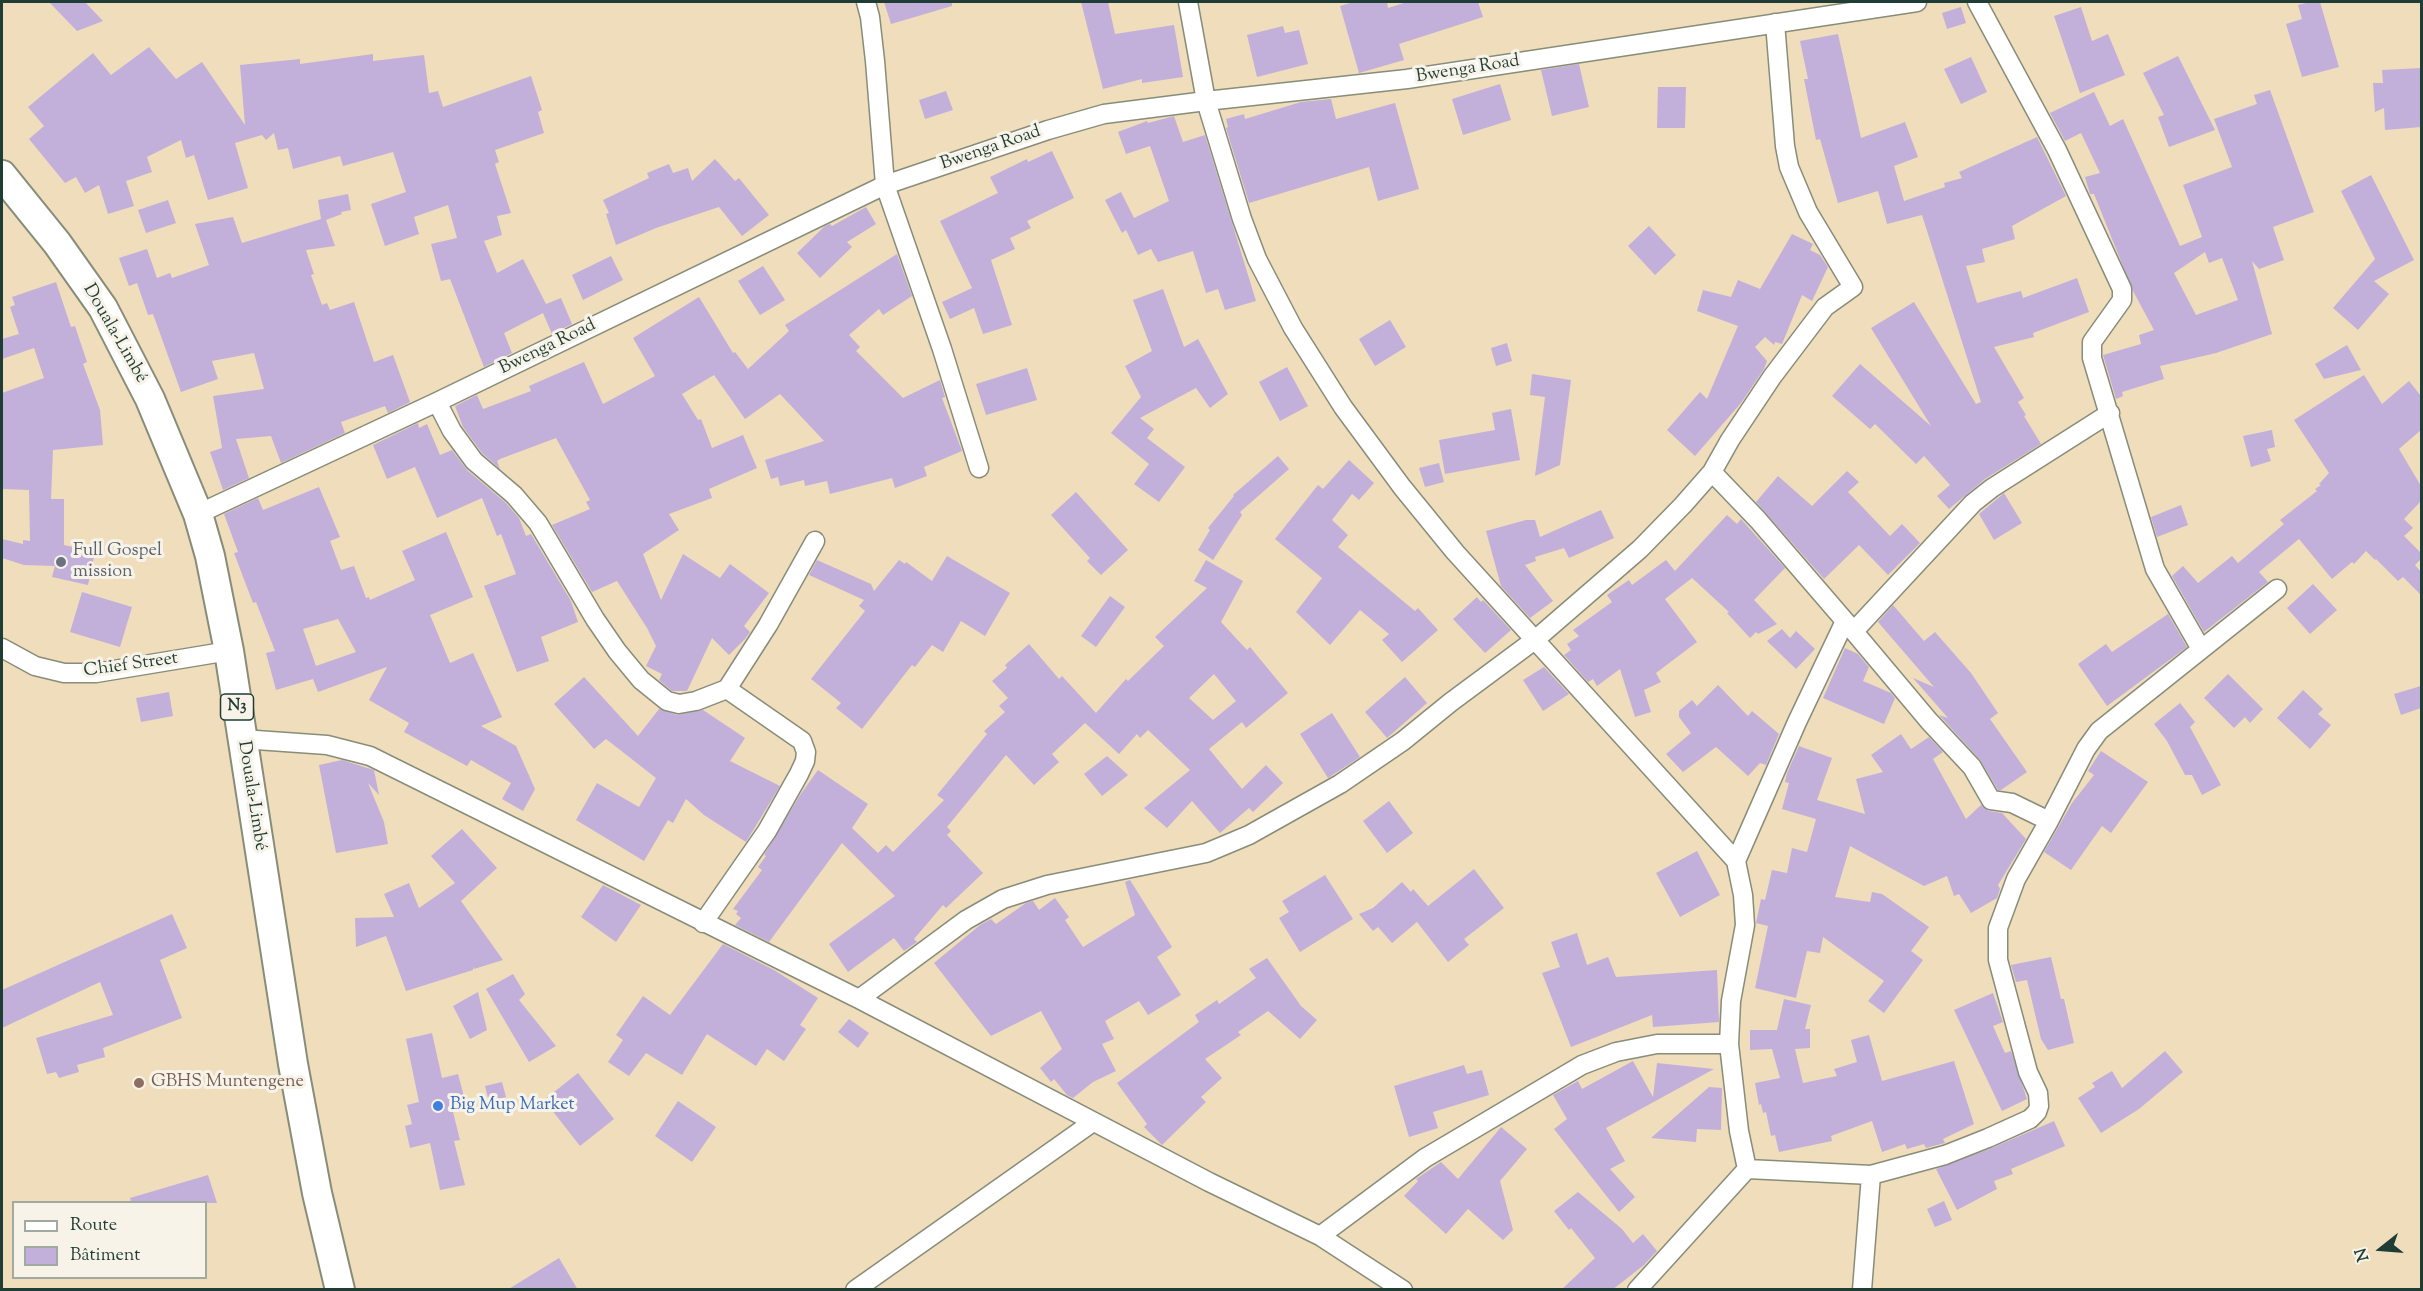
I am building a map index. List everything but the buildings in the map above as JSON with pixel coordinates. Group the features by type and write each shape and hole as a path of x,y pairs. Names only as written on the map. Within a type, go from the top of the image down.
{"highway":[{"name":"Douala-Limbé","path":"2,174 57,243 103,308 150,399 198,514 210,556 229,651 293,1064 317,1193 340,1290"}],"street":[{"path":"866,2 875,60 885,185 956,391 979,468"},
{"path":"1188,2 1206,100 1242,219 1257,259 1293,328 1343,407 1402,487 1455,552 1736,861 1743,895 1745,925 1731,1001 1729,1044 1739,1131 1747,1169"},
{"name":"Bwenga Road","path":"198,514 437,402 885,185 1048,130 1093,117 1206,100 1407,79 1775,23 1853,6 1917,2"},
{"path":"1977,2 2057,150 2122,289 2122,300 2092,342 2092,358 2155,569 2201,649"},
{"path":"859,999 966,920 1003,899 1047,885 1206,853 1249,835 1340,784 1403,741 1536,639 1640,549 1683,506 1712,472 1730,440 1772,377 1818,316 1853,287 1808,212 1790,166 1785,146 1775,23"},
{"path":"437,402 452,431 474,461 514,495 533,516 553,546 595,620 641,680 667,700 679,705 727,689 768,625 814,541"},
{"path":"1736,861 1797,722 1850,626 1973,503 1992,488 2110,413"},
{"path":"1712,472 1758,520 1929,721 1972,767 1991,800 2012,803 2049,821"},
{"path":"1747,1169 1871,1175 1945,1155 2030,1119 2037,1112 2038,1093 2028,1072 1998,960 1998,928 2016,879 2086,749 2099,731 2277,589"},
{"name":"Chief Street","path":"2,648 35,666 64,674 96,673 229,651"},
{"path":"703,923 767,831 798,774 806,752 802,741 727,689"},
{"path":"242,739 327,745 370,756 859,999 1209,1182 1320,1236 1403,1290"},
{"path":"1320,1236 1425,1158 1582,1065 1616,1052 1657,1044 1729,1044"},
{"path":"855,1290 1093,1122"},
{"path":"1637,1290 1747,1169"},
{"path":"1862,1290 1871,1175"}],"place":[{"name":"Full Gospel mission","path":"61,562"},
{"name":"GBHS Muntengene","path":"139,1083"},
{"name":"Big Mup Market","path":"438,1106"}]}
